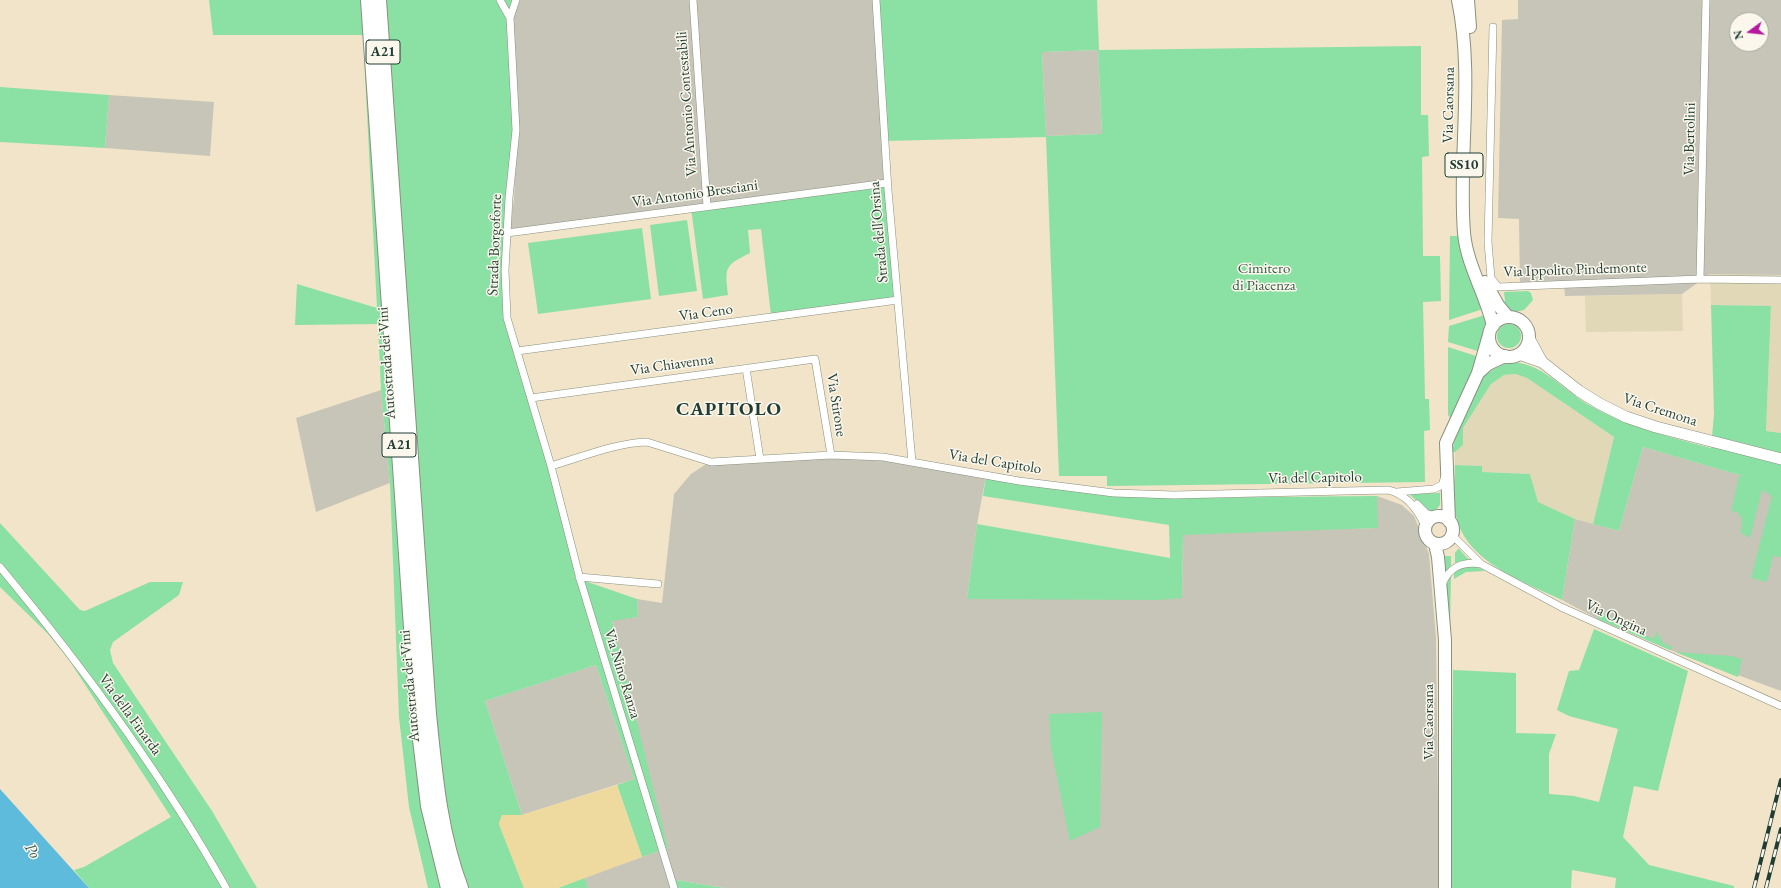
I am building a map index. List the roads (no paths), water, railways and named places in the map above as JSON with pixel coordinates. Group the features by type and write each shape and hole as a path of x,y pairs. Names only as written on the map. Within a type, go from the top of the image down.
{"highway":[{"name":"Autostrada dei Vini","path":"368,0 417,715 428,806 448,888"},
{"name":"Autostrada dei Vini","path":"379,0 429,714 440,804 448,843 461,888"}],"main road":[{"name":"Via Caorsana","path":"1458,0 1466,54 1464,234 1470,264 1489,309 1491,330"},
{"name":"Via Caorsana","path":"1468,0 1473,52 1471,233 1477,260 1486,285 1498,305 1508,317"},
{"path":"1442,518 1447,486 1446,444 1478,373 1491,330 1502,318 1508,317"},
{"name":"SS10","path":"1508,317 1520,320 1525,325 1529,338 1542,362"},
{"name":"SS10","path":"1491,330 1490,340 1495,350 1504,356"},
{"path":"1519,354 1524,350 1529,338"},
{"path":"1478,373 1488,364 1504,356 1519,354 1542,362"},
{"name":"Via Cremona","path":"1542,362 1579,391 1600,404 1626,417 1663,429 1781,459"},
{"path":"1438,557 1441,548 1450,538 1453,529 1442,518 1431,518 1425,526 1425,535 1428,539 1435,544 1445,543 1450,538"},
{"name":"Via Caorsana","path":"1435,544 1438,557 1445,640 1445,888"}],"street":[{"name":"Strada Borgoforte","path":"500,0 510,18"},
{"name":"Strada Borgoforte","path":"516,0 510,18 516,130 509,198 505,270 508,318 551,466"},
{"name":"Via Antonio Contestabili","path":"693,0 707,206"},
{"name":"Strada dell'Orsina","path":"876,0 887,183 912,462"},
{"name":"Via Bertolini","path":"1700,280 1706,0"},
{"name":"Via Ippolito Pindemonte","path":"1493,27 1488,242 1492,278 1498,287 1700,280"},
{"name":"Via Antonio Bresciani","path":"507,233 887,183"},
{"path":"1700,280 1781,280"},
{"name":"Via Ceno","path":"517,351 898,300"},
{"name":"Via Chiavenna","path":"531,398 815,359"},
{"name":"Via Stirone","path":"815,359 831,455"},
{"path":"746,368 760,459"},
{"name":"Via del Capitolo","path":"551,466 637,442 661,445 711,462 831,455 883,457 1019,481 1114,493 1174,496 1241,493 1392,491 1401,494 1419,513 1425,526"},
{"name":"Via Nino Ranza","path":"551,466 579,577 674,888"},
{"path":"1401,494 1438,488 1442,485 1447,472"},
{"path":"1401,494 1428,514 1442,518"},
{"name":"Via Ongina","path":"1450,538 1481,564 1591,622 1781,706"},
{"path":"1441,586 1447,574 1455,567 1470,562 1481,564"},
{"name":"Via della Finarda","path":"0,567 54,631 166,787 226,888"},
{"path":"579,577 658,584"}],"water":[{"name":"Po","path":"0,789 89,888 0,888"}],"railway":[{"path":"1754,888 1781,780"},
{"path":"1766,888 1781,829"}],"district":[{"name":"CAPITOLO","path":"729,410"}],"park label":[{"name":"Cimitero di Piacenza","path":"1264,278"}]}
